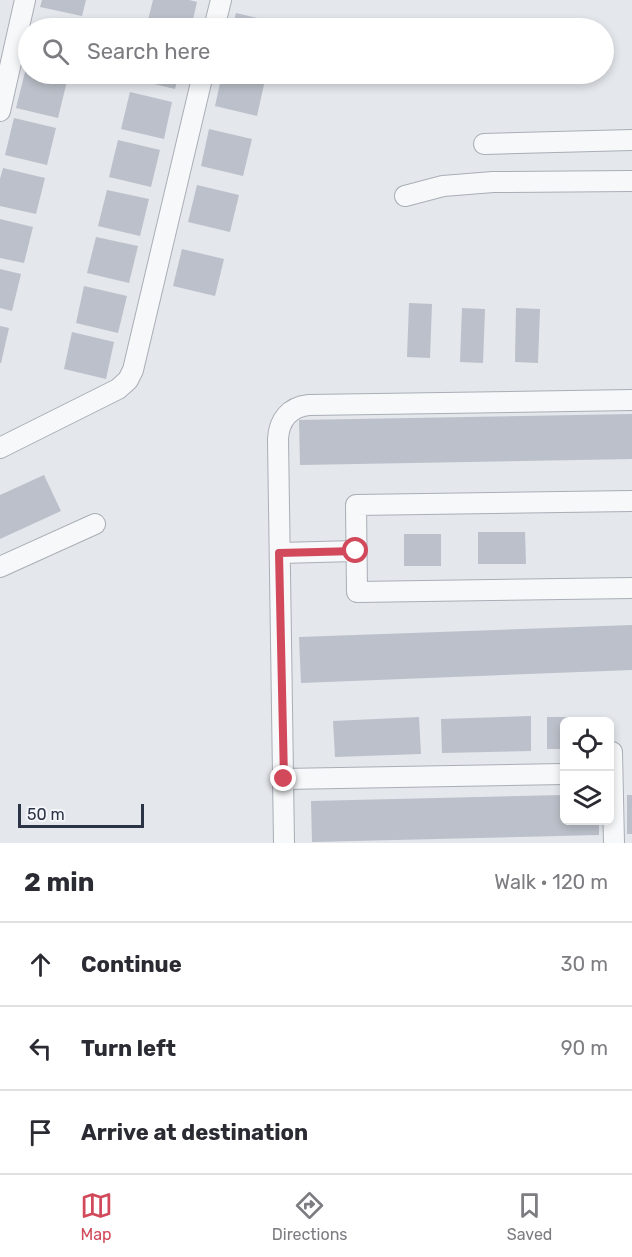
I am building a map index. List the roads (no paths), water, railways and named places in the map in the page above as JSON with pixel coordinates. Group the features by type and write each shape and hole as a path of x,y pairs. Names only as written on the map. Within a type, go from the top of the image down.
{"street":[{"path":"22,18 26,0"},
{"path":"216,18 221,0"},
{"path":"0,111 18,34"},
{"path":"0,448 118,389 128,380 133,370 201,84"},
{"path":"484,144 632,140"},
{"path":"405,196 443,186 493,182 632,180"},
{"path":"285,843 278,432 283,420 297,407 309,405 632,400"},
{"path":"632,501 356,505 357,592 632,588"},
{"path":"0,567 95,524"},
{"path":"279,553 356,551"},
{"path":"614,843 618,773"},
{"path":"284,779 560,774"}]}
